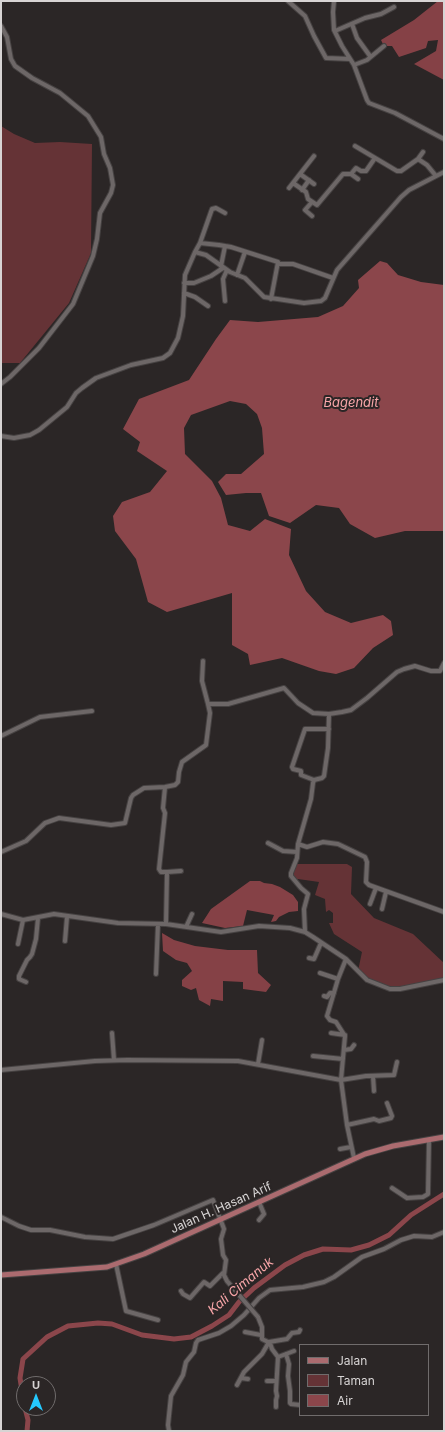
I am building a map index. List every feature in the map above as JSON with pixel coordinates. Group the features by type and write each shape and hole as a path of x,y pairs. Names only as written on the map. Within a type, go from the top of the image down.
{"main road":[{"name":"Jalan H. Hasan Arif","path":"1,1275 100,1268 116,1264 144,1254 354,1158 375,1150 444,1137"}],"street":[{"path":"288,1 305,16 326,58 350,59"},
{"path":"334,1 333,12 335,31 342,46 354,65 364,96 369,103 395,113 444,138"},
{"path":"335,31 365,18 382,14 394,7"},
{"path":"352,24 357,38 370,56"},
{"path":"1,26 7,37 11,59 15,66 32,78 73,102 92,120 101,136 104,154 110,168 113,185 111,193 100,213 97,239 93,256 73,304 39,348 1,384"},
{"path":"354,65 367,60 384,46"},
{"path":"355,146 399,171 418,159 423,152"},
{"path":"289,188 314,156"},
{"path":"351,174 356,168 361,171 366,171 375,158"},
{"path":"418,159 436,176"},
{"path":"195,252 206,255 223,268 244,278 264,297 304,303 321,301 325,298 337,270 344,261 402,197 409,190 444,172"},
{"path":"300,174 314,184"},
{"path":"292,183 306,192 308,199 317,204 343,174 351,174 358,179"},
{"path":"302,190 309,180"},
{"path":"312,202 306,210 312,216"},
{"path":"1,436 14,438 30,435 39,430 67,406 76,393 96,378 131,365 163,358 170,353 178,338 183,311 185,275 200,243 212,209 216,208 225,213"},
{"path":"200,243 225,246 276,262 278,264 293,264 333,278"},
{"path":"225,246 223,268 225,301"},
{"path":"237,275 245,252"},
{"path":"271,299 278,264"},
{"path":"184,283 194,282 211,276 223,268"},
{"path":"184,293 195,297 208,306"},
{"path":"1,852 26,841 46,823 59,818 119,825 126,822 132,795 144,788 165,787 177,784 182,762 206,744 210,713 202,681 203,661"},
{"path":"208,704 228,704 268,692 286,689 298,703 313,713 330,714 351,710 397,672 408,667 415,666 437,672 441,669 444,663"},
{"path":"1,736 40,717 92,710"},
{"path":"329,729 304,729 292,767 293,769 301,771 301,775 314,780 324,776 328,748 330,714"},
{"path":"305,932 304,909 308,894 291,876 291,872 296,861 298,844 311,799 314,780"},
{"path":"165,787 163,808 165,813 159,869 161,872 167,874 181,871"},
{"path":"298,844 308,847 320,842 333,843 365,857 367,860 366,882 370,886 444,912"},
{"path":"268,843 283,851 297,852"},
{"path":"166,924 167,874"},
{"path":"370,904 376,888"},
{"path":"382,909 386,892"},
{"path":"1,914 23,920 54,914 118,923 166,924 221,932 259,926 290,928 305,932 346,959 367,980 392,990 444,980"},
{"path":"186,927 192,914"},
{"path":"65,941 67,916"},
{"path":"26,982 19,978 19,976 27,960 32,954 36,939 38,918"},
{"path":"18,944 23,920"},
{"path":"156,974 158,924"},
{"path":"309,958 314,959 322,943"},
{"path":"346,959 338,979 327,1016 330,1020 336,1022 345,1035 341,1080 347,1125 354,1158"},
{"path":"320,973 338,979"},
{"path":"324,996 328,997 330,993 334,993"},
{"path":"112,1033 114,1060"},
{"path":"331,1033 345,1035"},
{"path":"258,1064 262,1040"},
{"path":"344,1050 351,1049 354,1045"},
{"path":"313,1056 343,1059"},
{"path":"1,1070 114,1060 226,1060 258,1064 341,1080 394,1075 398,1062"},
{"path":"373,1076 374,1091"},
{"path":"347,1125 374,1119 379,1122 391,1118 392,1116 387,1103"},
{"path":"392,1188 407,1198 423,1197 428,1194 429,1140"},
{"path":"340,1149 351,1147"},
{"path":"1,1217 31,1230 50,1230 85,1237 113,1239 154,1226 213,1200 224,1229 221,1239 223,1256 226,1260 224,1274 228,1281 258,1317 262,1327 262,1338 269,1342 274,1353 278,1357 276,1407"},
{"path":"259,1202 264,1214 259,1220"},
{"path":"169,1431 168,1425 171,1396 183,1375 186,1362 194,1352 196,1342 198,1340 219,1333 231,1326 259,1298 270,1290 303,1287 324,1282 334,1277 362,1257 378,1252 401,1240 414,1236 434,1236 444,1232"},
{"path":"116,1264 126,1311 158,1320"},
{"path":"181,1291 182,1294 189,1298 204,1282 210,1286 224,1274"},
{"path":"269,1342 287,1340 292,1333 299,1332 300,1330"},
{"path":"245,1332 262,1335"},
{"path":"237,1385 244,1372 262,1354 269,1342"},
{"path":"278,1357 294,1351"},
{"path":"286,1354 289,1364 288,1376 290,1403 299,1405"},
{"path":"240,1378 248,1379"},
{"path":"267,1381 276,1381"}],"green space":[{"path":"1,126 14,134 35,143 60,142 92,144 91,253 69,303 20,363 1,363"},
{"path":"295,864 347,864 352,867 351,894 374,918 413,934 444,963 444,980 395,990 370,982 358,971 362,952 334,934 329,923 333,923 333,913 329,910 326,912 325,899 315,895 319,882 298,879 296,881 291,875"}],"shaded area":[{"path":"438,1 444,1 444,80 414,64 436,51 438,40 428,41 426,48 399,57 392,46 384,46 381,40 414,20"},
{"path":"250,881 260,881 272,884 293,895 298,902 298,911 289,912 279,917 276,921 271,922 274,915 247,910 243,926 225,928 202,923 211,909"},
{"path":"162,933 174,940 195,946 228,950 257,950 258,973 271,985 266,992 243,989 243,982 223,981 223,1001 211,999 210,1006 199,1000 196,988 191,990 182,986 182,980 192,971 187,963 176,960 163,951"}],"water":[{"name":"Bagendit","path":"380,261 387,263 398,275 421,282 444,285 444,531 405,531 375,538 350,524 339,508 316,505 290,523 269,516 261,493 226,495 218,482 226,474 241,474 264,454 262,428 257,414 246,404 230,401 191,415 184,428 185,454 212,481 221,498 228,525 250,531 265,519 291,529 289,555 306,591 325,612 351,623 383,615 391,621 393,635 373,648 354,668 336,674 319,671 282,658 250,665 248,654 232,645 232,593 167,612 148,602 136,559 115,531 113,516 122,502 150,492 167,471 137,451 140,442 123,429 139,399 189,380 230,320 258,322 318,317 343,306 359,288 358,280"}],"waterway":[{"name":"Kali Cimanuk","path":"20,1376 23,1359 47,1337 68,1326 98,1323 112,1324 142,1335 174,1339 191,1337 229,1315 239,1302 254,1288 285,1265 304,1255 323,1249 351,1250 369,1245 389,1235 411,1215 444,1194"},
{"name":"Kali Cimanuk","path":"27,1416 27,1431"}]}
